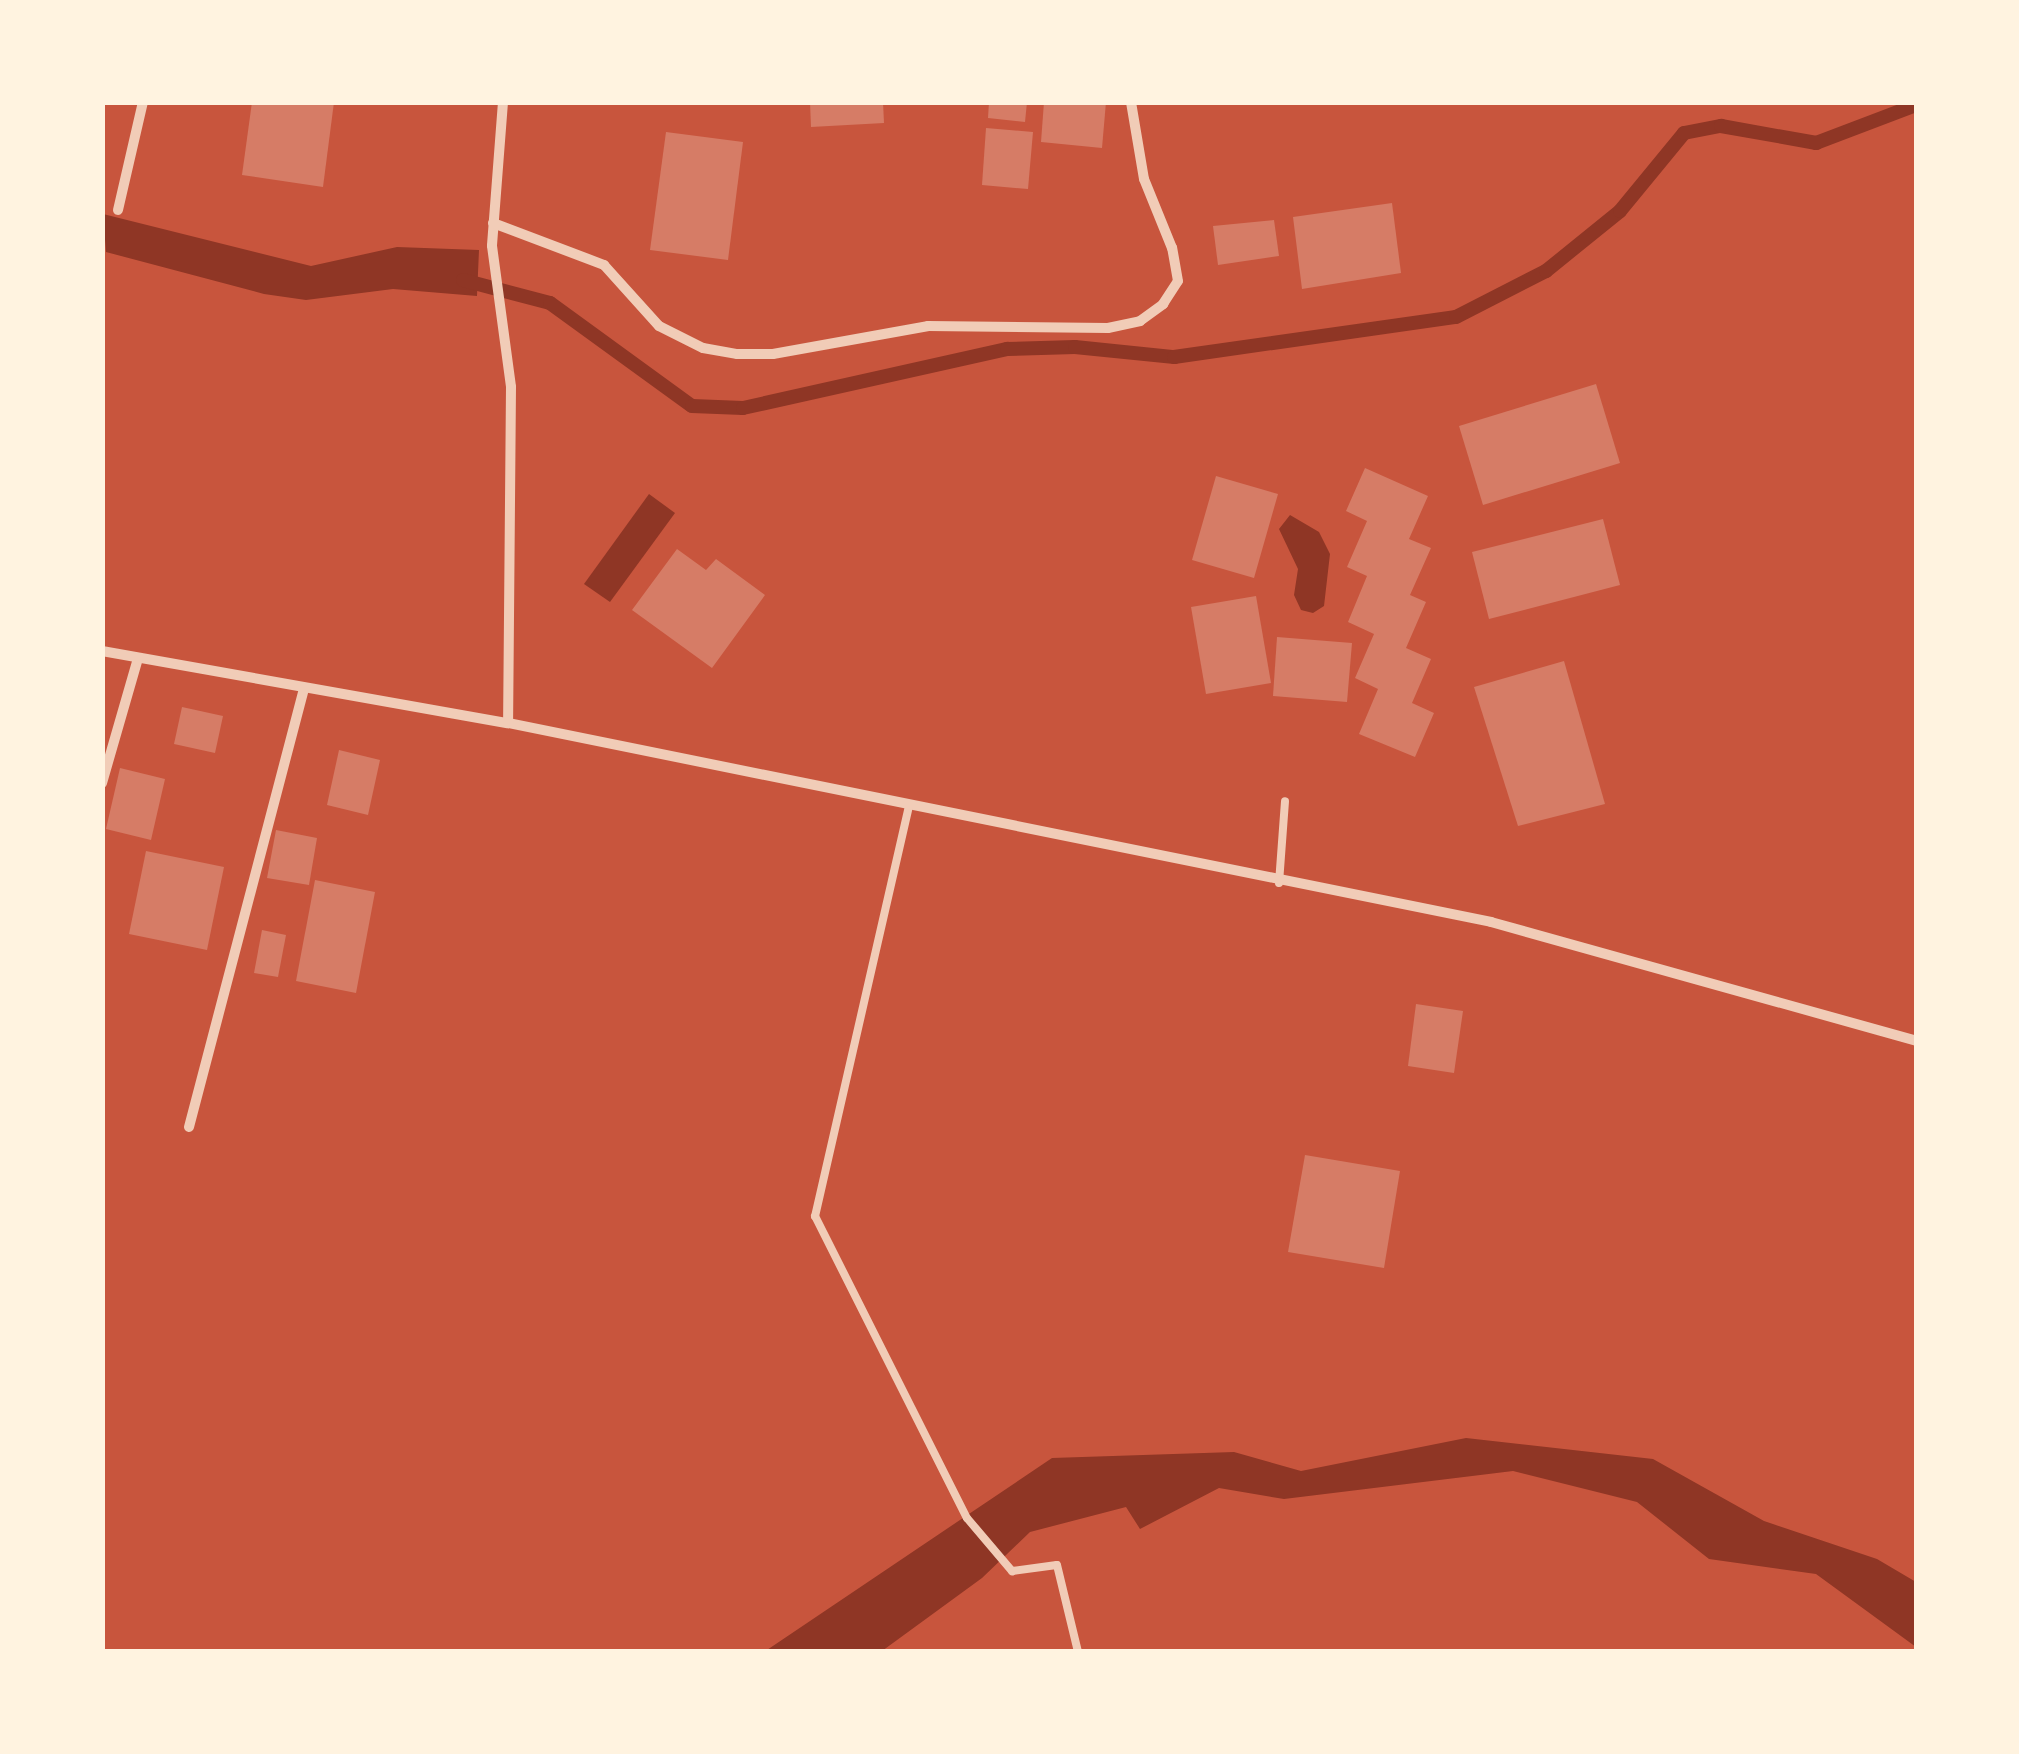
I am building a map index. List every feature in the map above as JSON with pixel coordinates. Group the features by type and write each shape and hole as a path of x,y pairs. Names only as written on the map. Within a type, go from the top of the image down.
{"street":[{"path":"118,210 143,102"},
{"path":"504,102 492,246 511,387 508,722"},
{"path":"494,223 604,266 659,326 703,348 737,354 773,354 928,326 1108,328 1140,321 1163,304 1178,281 1172,248 1144,179 1132,102"},
{"path":"102,651 508,722 1279,884 1491,922 1916,1041"},
{"path":"102,783 138,658"},
{"path":"188,1128 304,688"}],"lane":[{"path":"1279,884 1285,801"},
{"path":"909,806 815,1216 967,1518 1012,1572 1057,1565 1078,1652"}],"shaded area":[{"path":"103,214 311,266 397,247 479,250 477,296 393,289 306,300 264,294 106,252"},
{"path":"649,494 675,513 610,602 584,584"},
{"path":"1290,515 1319,532 1330,554 1324,606 1313,613 1301,610 1294,595 1298,569 1279,529"},
{"path":"1466,1438 1653,1459 1764,1521 1877,1559 1916,1582 1916,1647 1816,1574 1709,1559 1637,1502 1513,1471 1284,1499 1219,1488 1140,1529 1126,1507 1030,1532 982,1578 882,1651 764,1652 1052,1458 1234,1452 1301,1471"}],"building":[{"path":"252,102 334,102 323,187 242,175"},
{"path":"810,102 883,102 884,123 811,127"},
{"path":"989,102 1027,102 1025,122 988,118"},
{"path":"1044,102 1106,102 1102,148 1041,142"},
{"path":"986,128 1033,132 1028,189 982,185"},
{"path":"666,132 743,142 728,260 650,250"},
{"path":"1392,203 1401,273 1302,289 1293,217"},
{"path":"1274,220 1279,256 1218,265 1213,226"},
{"path":"1596,384 1620,463 1483,505 1459,426"},
{"path":"1365,468 1428,496 1409,539 1431,548 1410,595 1426,602 1406,648 1431,659 1412,703 1434,713 1415,757 1359,734 1378,689 1355,678 1374,634 1348,622 1367,576 1347,567 1367,521 1346,511"},
{"path":"1216,476 1278,494 1254,578 1192,560"},
{"path":"1603,519 1620,585 1489,619 1472,552"},
{"path":"677,549 706,570 716,559 765,595 712,668 632,610"},
{"path":"1256,596 1271,683 1206,694 1191,607"},
{"path":"1277,637 1352,643 1347,702 1273,696"},
{"path":"1564,661 1605,804 1518,826 1474,687"},
{"path":"182,707 223,716 215,753 174,744"},
{"path":"339,750 380,760 368,815 327,805"},
{"path":"120,768 165,779 151,840 106,829"},
{"path":"276,830 317,838 309,885 267,878"},
{"path":"146,851 224,867 207,950 129,934"},
{"path":"315,880 375,892 356,993 296,981"},
{"path":"262,930 286,935 278,977 254,973"},
{"path":"1416,1004 1463,1011 1454,1073 1408,1066"},
{"path":"1305,1155 1400,1171 1384,1268 1288,1252"}],"waterway":[{"path":"463,280 550,303 692,406 743,408 1007,349 1075,347 1174,357 1456,317 1546,271 1620,211 1684,133 1721,126 1816,143 1916,105"}]}
